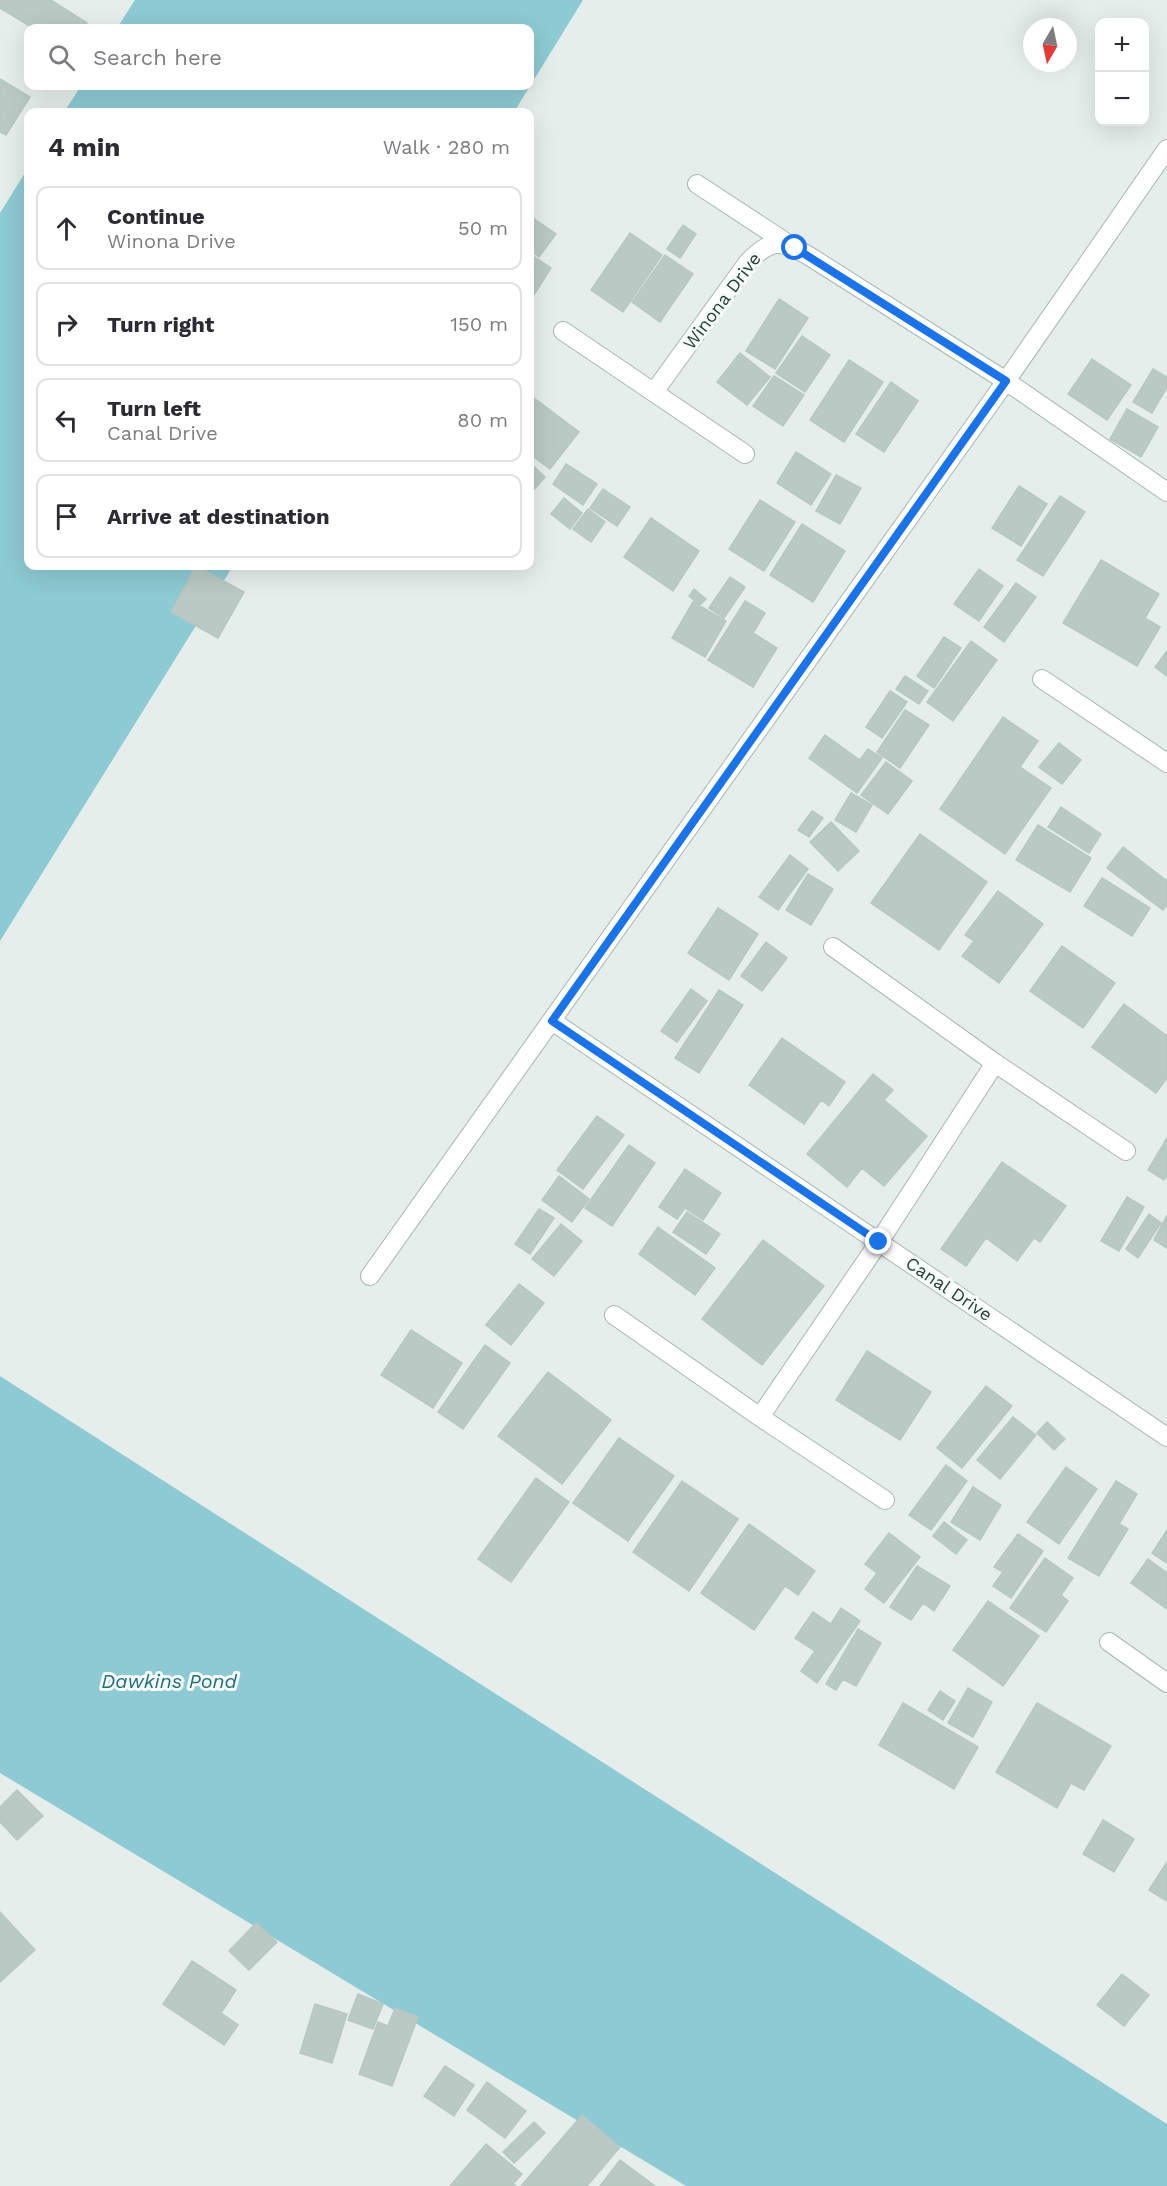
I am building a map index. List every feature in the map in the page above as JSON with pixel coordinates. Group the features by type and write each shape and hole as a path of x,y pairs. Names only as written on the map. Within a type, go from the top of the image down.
{"street":[{"path":"370,1276 1006,381 1167,149"},
{"path":"697,184 1006,381 1167,492"},
{"name":"Winona Drive","path":"654,393 748,262 762,249 776,243 795,248"},
{"path":"563,331 745,454"},
{"path":"1042,679 1167,763"},
{"path":"833,947 995,1063 1126,1151"},
{"name":"Canal Drive","path":"552,1021 1167,1437"},
{"path":"760,1417 879,1242 995,1063"},
{"path":"614,1315 760,1417 885,1500"},
{"path":"1109,1642 1167,1683"}],"water":[{"path":"135,0 583,0 534,80 534,24 120,24"},
{"path":"78,90 528,90 516,108 67,108"},
{"path":"24,174 24,570 231,570 0,941 0,213"},
{"name":"Dawkins Pond","path":"0,1376 1167,2124 1167,2186 686,2186 0,1773"}],"building":[{"path":"0,0 51,0 87,23 26,24 0,8"},
{"path":"0,79 30,97 6,135 0,132"},
{"path":"534,219 556,234 539,257 534,253"},
{"path":"683,225 696,234 680,258 667,249"},
{"path":"630,233 662,255 623,312 591,290"},
{"path":"665,255 693,274 660,322 632,302"},
{"path":"534,257 551,268 534,295"},
{"path":"779,299 808,318 775,369 746,351"},
{"path":"802,336 830,355 805,392 776,373"},
{"path":"740,353 770,377 747,405 717,382"},
{"path":"1092,359 1131,385 1107,420 1068,394"},
{"path":"849,360 883,382 844,442 810,420"},
{"path":"1153,369 1167,377 1167,387 1152,413 1133,402"},
{"path":"774,376 804,395 783,426 753,406"},
{"path":"891,382 918,401 884,452 856,434"},
{"path":"534,398 579,432 550,469 534,457"},
{"path":"1127,409 1158,427 1141,457 1110,439"},
{"path":"796,452 831,474 811,505 777,483"},
{"path":"566,464 597,484 583,505 553,484"},
{"path":"534,467 545,477 534,489"},
{"path":"836,475 861,488 840,524 816,511"},
{"path":"1019,486 1047,504 1021,546 992,528"},
{"path":"603,489 630,507 617,526 590,508"},
{"path":"1060,496 1085,512 1043,576 1017,560"},
{"path":"564,498 582,513 570,529 551,514"},
{"path":"760,500 795,522 764,571 729,549"},
{"path":"588,509 605,522 591,542 573,529"},
{"path":"651,518 699,551 673,591 624,557"},
{"path":"802,524 845,551 813,602 770,575"},
{"path":"1101,560 1159,594 1145,618 1160,627 1137,666 1063,623"},
{"path":"979,569 1003,586 979,621 954,604"},
{"path":"194,570 203,570 244,592 218,638 171,612"},
{"path":"730,577 745,587 724,618 709,608"},
{"path":"1016,583 1036,597 1004,642 984,627"},
{"path":"694,589 706,599 700,605 689,596"},
{"path":"745,601 765,613 753,633 777,648 753,687 708,660"},
{"path":"693,602 726,621 705,657 672,638"},
{"path":"944,637 961,648 934,688 917,676"},
{"path":"971,641 997,660 953,721 927,702"},
{"path":"1167,651 1167,676 1155,667"},
{"path":"905,676 928,691 919,704 896,689"},
{"path":"890,691 907,702 882,738 866,727"},
{"path":"905,710 929,725 900,768 877,752"},
{"path":"1003,717 1038,741 1020,767 1051,788 1005,854 940,809"},
{"path":"825,735 860,760 868,749 882,758 857,793 809,758"},
{"path":"1059,743 1081,760 1062,784 1039,767"},
{"path":"886,762 912,781 888,814 861,795"},
{"path":"851,793 872,805 856,832 835,820"},
{"path":"1061,807 1101,834 1089,853 1048,827"},
{"path":"812,811 823,818 809,837 798,830"},
{"path":"831,822 859,851 838,871 810,842"},
{"path":"1038,825 1091,858 1070,892 1016,860"},
{"path":"920,834 987,882 939,950 871,903"},
{"path":"1123,847 1167,881 1167,905 1163,910 1107,868"},
{"path":"790,855 808,869 778,910 759,897"},
{"path":"808,874 833,889 811,925 786,910"},
{"path":"1102,878 1150,908 1132,936 1084,906"},
{"path":"998,891 1043,924 999,983 962,956 974,941 965,935"},
{"path":"718,908 758,934 729,980 688,953"},
{"path":"766,942 787,958 762,991 741,976"},
{"path":"1062,946 1115,983 1083,1028 1030,991"},
{"path":"691,989 707,1001 677,1042 661,1031"},
{"path":"719,990 743,1005 699,1073 675,1058"},
{"path":"1124,1004 1167,1036 1167,1078 1156,1093 1092,1047"},
{"path":"782,1038 845,1082 829,1106 821,1100 804,1124 749,1085"},
{"path":"873,1074 893,1090 884,1100 927,1136 884,1186 862,1168 847,1187 807,1154"},
{"path":"597,1116 624,1135 583,1189 557,1170"},
{"path":"1167,1138 1167,1175 1164,1180 1148,1170"},
{"path":"629,1145 655,1163 612,1226 585,1208"},
{"path":"1002,1162 1066,1206 1040,1242 1034,1238 1017,1261 986,1238 966,1266 941,1249"},
{"path":"685,1169 721,1193 703,1220 685,1208 677,1219 659,1207"},
{"path":"559,1176 589,1199 572,1222 542,1200"},
{"path":"1127,1197 1144,1207 1119,1251 1101,1241"},
{"path":"539,1209 554,1218 530,1254 515,1244"},
{"path":"687,1212 720,1234 706,1254 673,1232"},
{"path":"1149,1214 1161,1223 1138,1258 1126,1249"},
{"path":"1167,1215 1167,1248 1154,1240"},
{"path":"561,1224 582,1241 554,1276 532,1259"},
{"path":"658,1227 715,1268 695,1295 639,1254"},
{"path":"763,1240 824,1286 762,1365 702,1319"},
{"path":"519,1284 544,1303 511,1345 486,1325"},
{"path":"411,1330 462,1363 433,1408 381,1375"},
{"path":"485,1345 510,1363 463,1429 438,1412"},
{"path":"867,1351 931,1392 900,1440 836,1400"},
{"path":"548,1372 611,1420 562,1484 498,1436"},
{"path":"986,1386 1012,1406 962,1468 937,1448"},
{"path":"1013,1417 1036,1435 1000,1479 977,1460"},
{"path":"1047,1422 1065,1439 1054,1450 1037,1433"},
{"path":"619,1438 674,1476 628,1541 573,1503"},
{"path":"946,1465 967,1481 931,1530 909,1515"},
{"path":"1066,1467 1097,1489 1059,1544 1027,1522"},
{"path":"536,1478 569,1502 511,1582 478,1559"},
{"path":"682,1481 738,1519 689,1591 633,1552"},
{"path":"1116,1481 1137,1494 1119,1524 1128,1529 1099,1576 1068,1558"},
{"path":"973,1487 1001,1505 980,1540 951,1522"},
{"path":"944,1522 967,1540 956,1554 933,1536"},
{"path":"749,1524 815,1571 798,1595 785,1586 754,1630 701,1593"},
{"path":"1167,1530 1167,1563 1152,1553"},
{"path":"889,1533 920,1557 884,1603 865,1589 877,1573 865,1564"},
{"path":"1018,1534 1043,1551 1011,1598 993,1586 1003,1572 994,1567"},
{"path":"1045,1558 1073,1578 1061,1595 1068,1601 1046,1632 1010,1608"},
{"path":"1148,1559 1167,1573 1167,1609 1131,1583"},
{"path":"917,1566 950,1586 934,1611 923,1603 911,1620 890,1607"},
{"path":"988,1601 1039,1636 1003,1686 953,1650"},
{"path":"841,1608 860,1621 817,1683 801,1671 815,1651 795,1638 813,1612 831,1624"},
{"path":"858,1629 881,1643 856,1686 843,1679 836,1690 826,1684"},
{"path":"968,1688 992,1702 973,1737 948,1723"},
{"path":"940,1691 955,1701 943,1720 928,1710"},
{"path":"903,1703 978,1747 954,1789 879,1745"},
{"path":"1037,1703 1111,1746 1084,1790 1071,1783 1057,1808 996,1772"},
{"path":"17,1790 43,1816 17,1840 0,1822 0,1807"},
{"path":"1103,1820 1134,1839 1114,1872 1083,1854"},
{"path":"1167,1862 1167,1901 1149,1890"},
{"path":"0,1912 35,1950 0,1982"},
{"path":"256,1923 277,1942 249,1970 229,1951"},
{"path":"192,1961 236,1990 221,2013 238,2025 224,2045 163,2004"},
{"path":"1122,1974 1149,1995 1124,2026 1097,2005"},
{"path":"358,1994 383,2004 373,2029 348,2020"},
{"path":"315,2004 347,2014 332,2063 300,2053"},
{"path":"395,2008 418,2017 392,2086 359,2074 378,2022 388,2026"},
{"path":"445,2066 474,2085 454,2116 424,2096"},
{"path":"487,2082 526,2111 505,2138 467,2110"},
{"path":"582,2115 620,2147 587,2186 521,2186"},
{"path":"534,2122 545,2133 514,2163 503,2152"},
{"path":"486,2144 522,2174 513,2184 516,2186 450,2186"},
{"path":"620,2160 655,2186 600,2186"}],"route":[{"path":"795,248 1006,381 552,1021 879,1242"}]}
